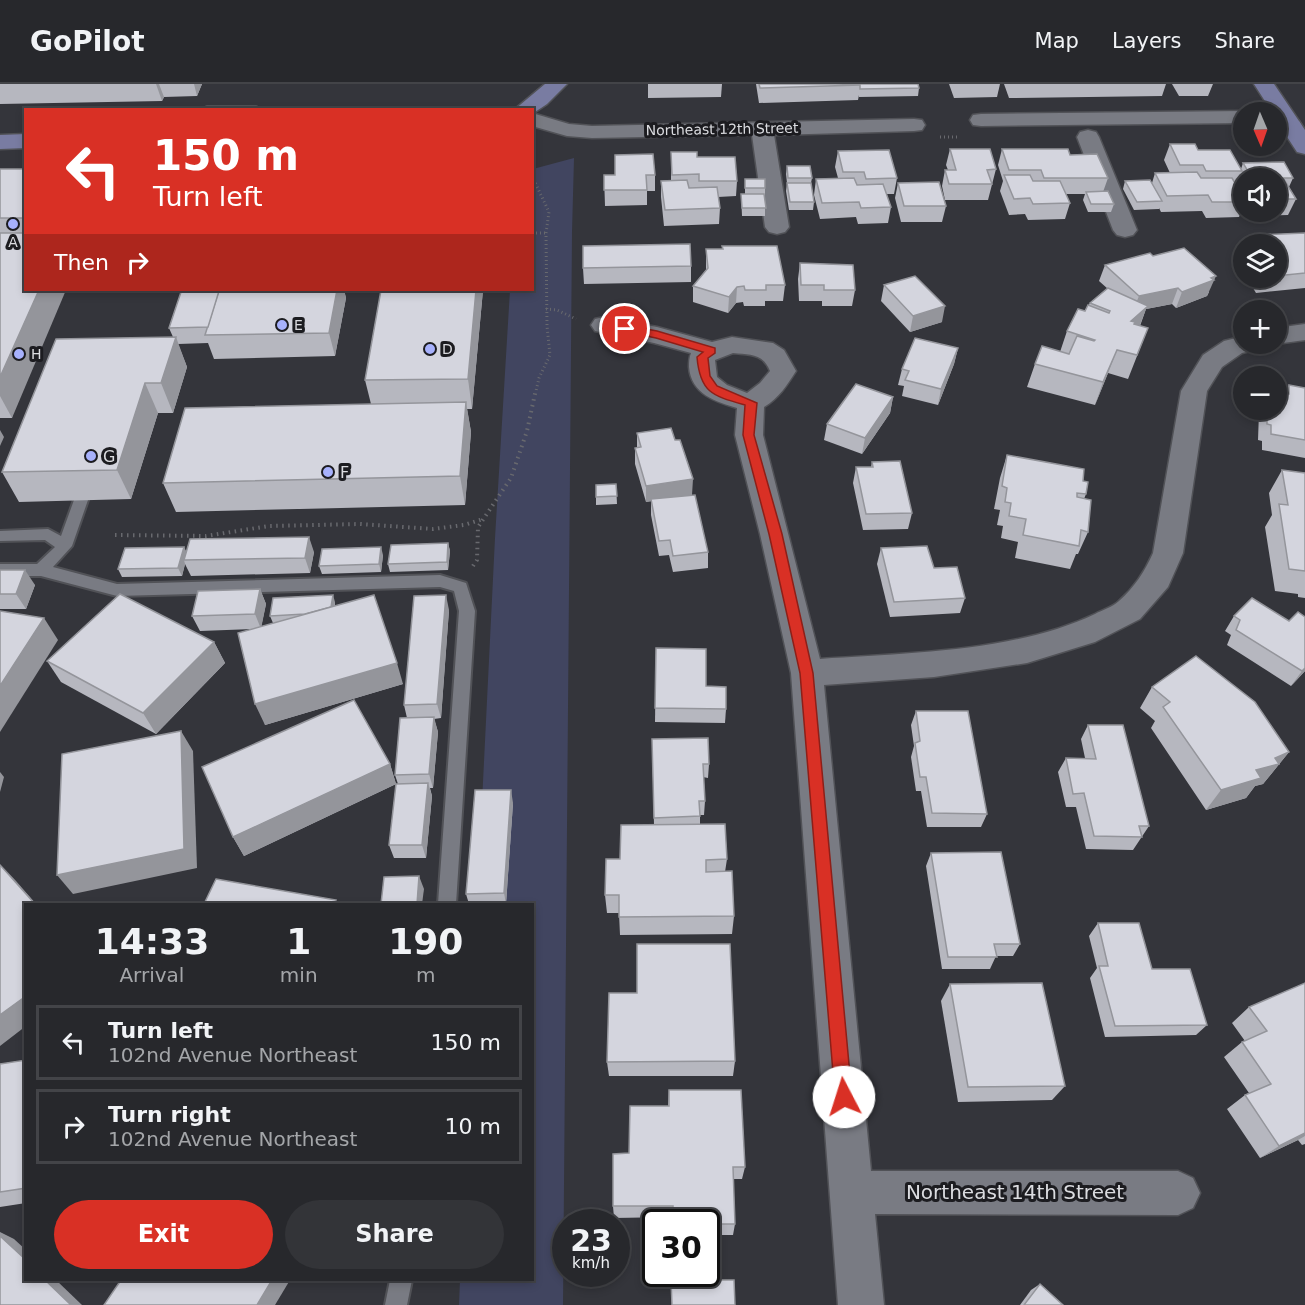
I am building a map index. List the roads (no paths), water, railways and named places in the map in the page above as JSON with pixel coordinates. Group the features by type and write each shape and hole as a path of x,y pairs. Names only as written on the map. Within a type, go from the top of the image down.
{"street":[{"path":"527,108 540,100 556,84"},
{"path":"1264,84 1292,132"},
{"path":"981,120 1233,117"},
{"name":"Northeast 12th Street","path":"534,120 567,130 592,132 914,125"},
{"path":"762,128 777,226"},
{"path":"1038,135 1088,137 1233,135"},
{"path":"1088,137 1125,230"},
{"path":"0,142 24,141"},
{"path":"0,160 24,159"},
{"path":"604,325 657,335 712,351"},
{"path":"1287,334 1305,332"},
{"path":"732,345 770,350 779,357 783,370 776,383 768,393 751,403 730,397 713,388 704,377 702,357 712,351 732,345"},
{"path":"807,673 934,664 1027,650 1084,633 1129,611 1157,579 1168,553 1194,391 1212,361 1233,347"},
{"path":"751,403 749,435 776,534 807,673 861,1305"},
{"name":"Northeast 14th Street","path":"852,1192 1178,1193"}],"lane":[{"path":"41,570 65,546 81,500"},
{"path":"0,536 48,534 65,546"},
{"path":"0,570 41,570 117,590 440,581 460,587 467,611 447,903"},
{"path":"396,1305 401,1281"}],"place":[{"name":"A","path":"13,224"},
{"name":"E","path":"282,325"},
{"name":"D","path":"430,349"},
{"name":"H","path":"19,354"},
{"name":"G","path":"91,456"},
{"name":"F","path":"328,472"}]}
